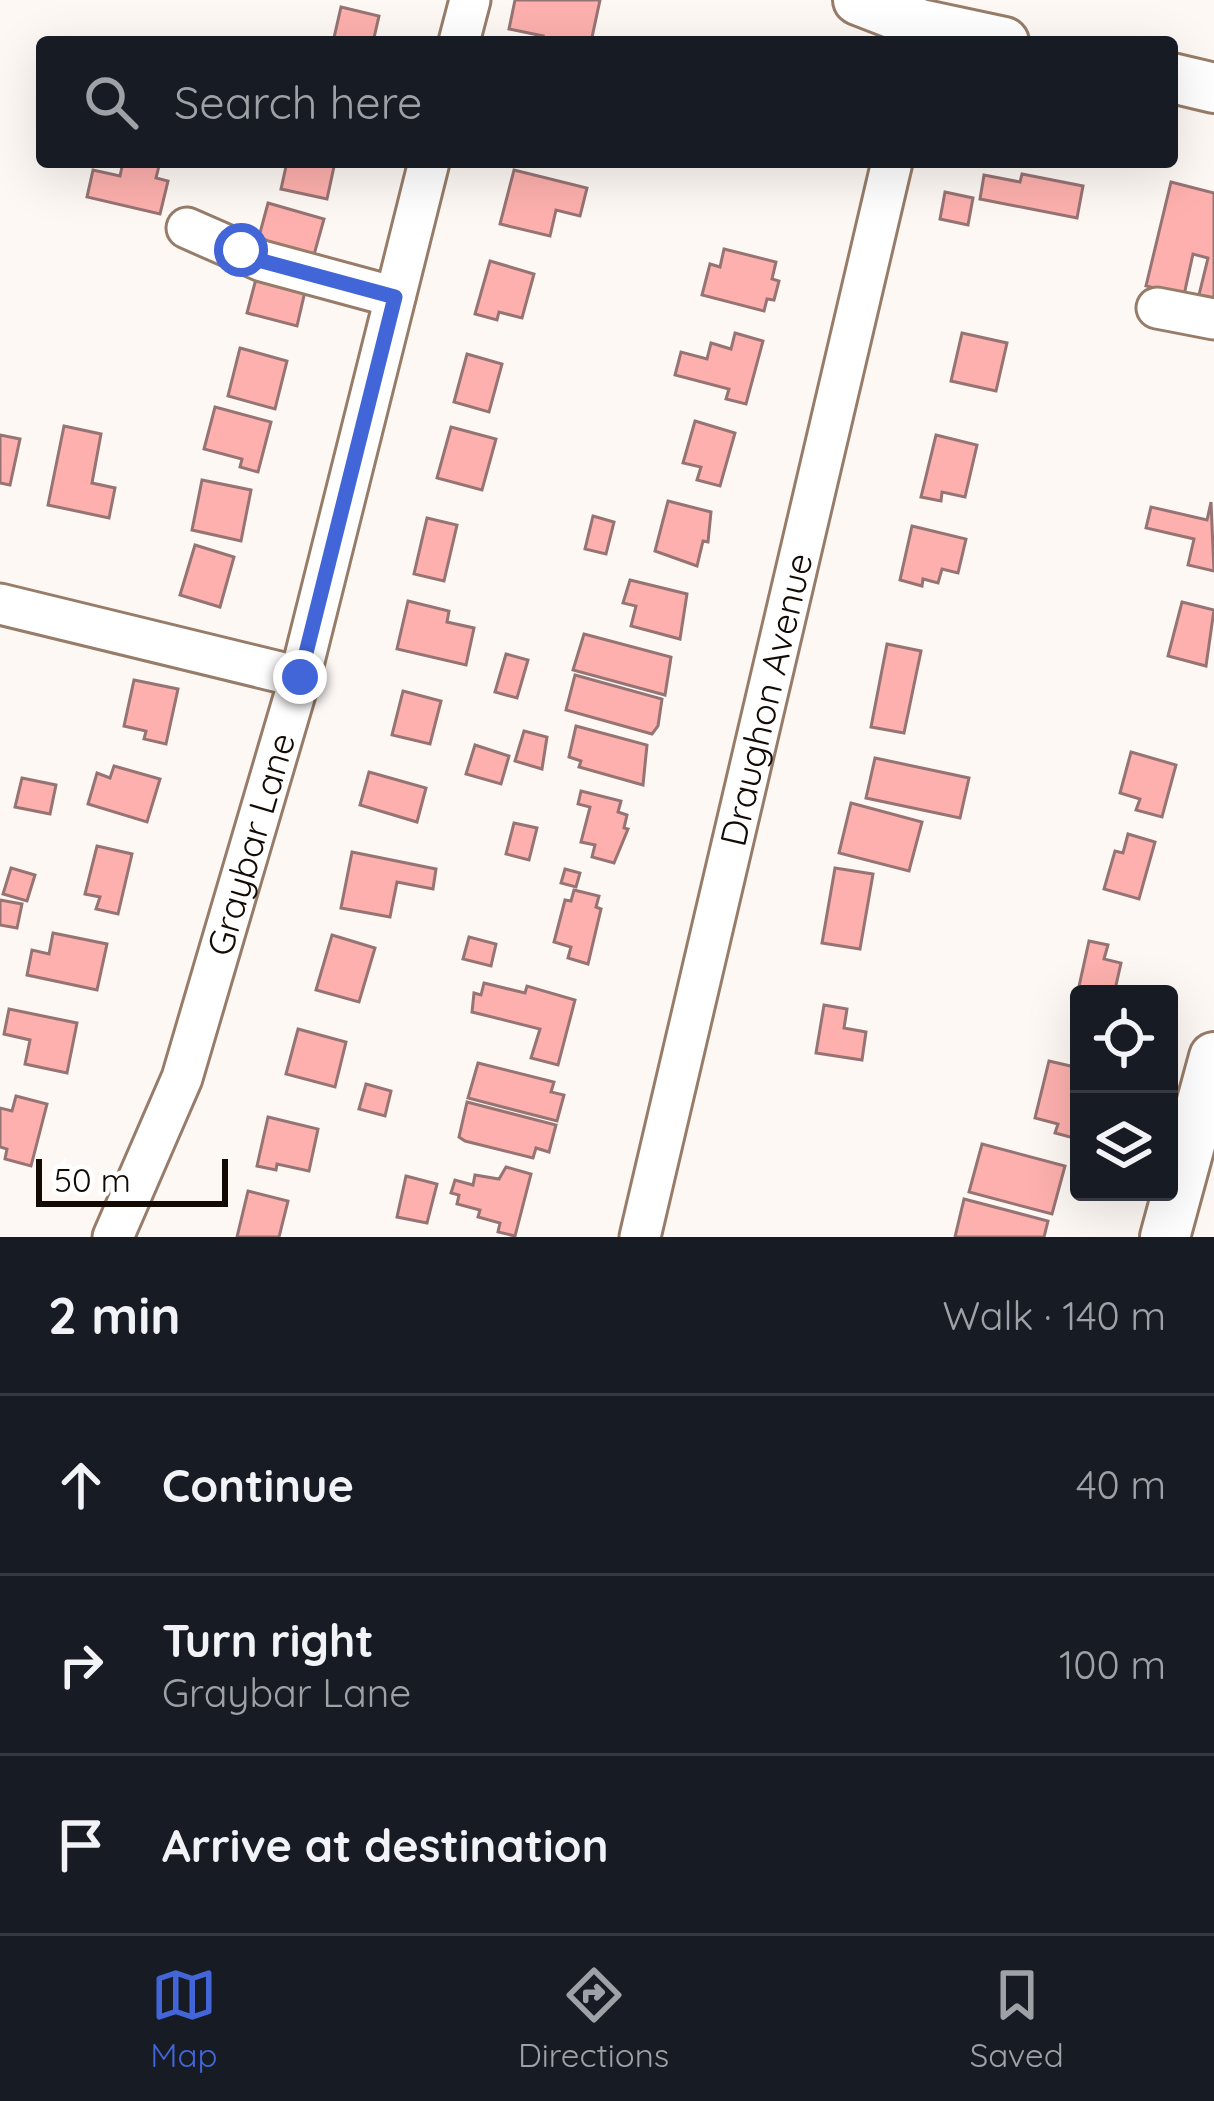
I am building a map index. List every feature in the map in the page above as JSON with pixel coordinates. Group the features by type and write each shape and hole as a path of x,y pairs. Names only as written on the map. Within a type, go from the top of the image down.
{"main road":[{"path":"858,0 918,33"},
{"path":"1178,79 1214,88"},
{"path":"1165,1237 1214,1057"}],"street":[{"path":"461,36 470,0"},
{"name":"Graybar Lane","path":"113,1237 182,1078 300,677 427,168"},
{"name":"Draughon Avenue","path":"640,1237 891,168"},
{"path":"187,228 262,261 395,297"},
{"path":"1157,308 1214,320"},
{"path":"0,604 300,677"}],"building":[{"path":"515,0 600,0 592,36 543,36 509,29"},
{"path":"341,7 379,16 374,36 334,36"},
{"path":"122,168 158,168 156,178 168,181 160,214 87,197 93,170 120,176"},
{"path":"286,168 334,168 327,199 281,189"},
{"path":"514,170 587,188 580,216 556,210 550,236 500,224"},
{"path":"1022,174 1083,186 1077,218 980,199 984,175 1020,182"},
{"path":"1171,182 1214,193 1214,303 1198,299 1208,258 1193,254 1184,295 1146,286"},
{"path":"945,192 973,198 968,225 940,219"},
{"path":"268,203 324,219 310,269 257,244"},
{"path":"724,249 776,262 772,279 779,281 774,300 767,299 764,311 702,295 710,264 720,267"},
{"path":"490,261 534,274 522,318 499,312 497,320 475,314"},
{"path":"257,275 306,287 297,326 247,313"},
{"path":"735,333 763,341 746,404 726,399 729,389 675,375 681,352 707,359 711,343 731,349"},
{"path":"962,333 1007,343 996,391 951,381"},
{"path":"240,348 287,361 275,409 228,396"},
{"path":"467,354 502,364 489,412 454,402"},
{"path":"215,407 271,422 258,472 240,467 242,459 204,449"},
{"path":"695,421 735,433 720,486 697,480 701,467 683,463"},
{"path":"64,426 101,434 92,483 115,488 109,518 48,505"},
{"path":"451,427 496,439 482,490 437,478"},
{"path":"0,435 20,439 10,485 0,483"},
{"path":"936,435 977,445 965,497 942,492 941,501 921,497"},
{"path":"202,480 251,490 241,541 192,530"},
{"path":"668,501 711,512 708,542 703,541 697,566 655,551"},
{"path":"1211,502 1214,571 1188,565 1194,539 1146,528 1151,507 1207,520"},
{"path":"593,516 614,522 606,554 585,549"},
{"path":"427,518 457,525 444,581 414,574"},
{"path":"912,526 966,539 958,573 942,569 938,583 923,579 922,586 900,580"},
{"path":"195,545 234,557 220,607 180,595"},
{"path":"630,580 687,594 680,639 631,626 636,606 623,603"},
{"path":"408,601 449,611 447,622 474,628 466,665 397,649"},
{"path":"1182,602 1214,610 1206,666 1168,656"},
{"path":"584,634 671,657 665,695 573,670"},
{"path":"887,644 921,651 904,733 871,727"},
{"path":"506,654 528,660 517,698 495,692"},
{"path":"575,675 662,699 658,726 652,734 566,710"},
{"path":"134,680 178,689 166,744 144,739 146,731 124,726"},
{"path":"403,691 441,701 430,744 392,735"},
{"path":"576,726 647,745 643,785 579,767 581,761 569,757"},
{"path":"524,731 547,737 542,769 515,761"},
{"path":"475,745 509,756 501,784 466,774"},
{"path":"1131,752 1176,765 1162,817 1136,810 1140,799 1120,793"},
{"path":"875,758 969,778 960,818 866,798"},
{"path":"114,766 160,779 147,822 88,804 97,773 110,778"},
{"path":"369,772 426,788 417,822 360,805"},
{"path":"22,778 56,785 50,814 15,807"},
{"path":"581,791 621,801 618,812 627,815 624,828 628,829 614,863 592,857 595,845 581,842 590,807 578,804"},
{"path":"851,803 922,822 909,871 839,853"},
{"path":"514,823 537,828 529,860 506,854"},
{"path":"1128,834 1155,842 1139,899 1104,889 1115,851 1123,853"},
{"path":"97,846 132,854 118,914 96,909 100,897 85,894"},
{"path":"352,852 436,869 433,889 397,882 390,917 341,908"},
{"path":"11,868 35,875 27,901 3,894"},
{"path":"835,868 873,874 860,949 822,943"},
{"path":"565,869 580,873 576,887 561,883"},
{"path":"574,890 599,896 596,907 601,909 588,964 568,958 571,947 554,942 565,900 571,901"},
{"path":"0,900 22,904 17,928 0,925"},
{"path":"53,933 107,944 97,990 27,975 32,950 49,954"},
{"path":"332,935 375,948 359,1002 316,990"},
{"path":"469,937 496,944 491,966 463,959"},
{"path":"1089,941 1108,945 1104,959 1121,963 1116,985 1079,985"},
{"path":"484,983 525,993 527,986 575,1000 558,1065 531,1058 540,1029 472,1012 474,993 481,995"},
{"path":"824,1005 847,1009 844,1028 866,1032 862,1060 816,1053"},
{"path":"9,1009 77,1023 67,1073 25,1064 30,1040 4,1034"},
{"path":"298,1029 346,1042 335,1087 286,1074"},
{"path":"1049,1061 1070,1066 1070,1137 1055,1133 1058,1124 1035,1118"},
{"path":"478,1063 554,1082 551,1092 564,1095 557,1121 468,1098"},
{"path":"366,1084 391,1091 385,1116 359,1109"},
{"path":"16,1096 47,1104 31,1166 5,1159 7,1149 0,1147 0,1108 12,1111"},
{"path":"467,1102 556,1125 549,1152 536,1148 533,1158 465,1141 459,1137"},
{"path":"268,1117 318,1129 309,1171 277,1164 276,1170 257,1166"},
{"path":"982,1144 1065,1166 1052,1214 969,1192"},
{"path":"506,1167 531,1174 515,1236 498,1232 500,1223 478,1217 480,1210 457,1204 459,1195 451,1193 455,1180 473,1185 475,1175 499,1179"},
{"path":"406,1176 437,1184 427,1223 397,1217"},
{"path":"248,1191 288,1201 279,1237 237,1237"},
{"path":"964,1199 1048,1221 1044,1237 955,1237"}],"route":[{"path":"241,250 262,261 395,297 300,677"}]}
